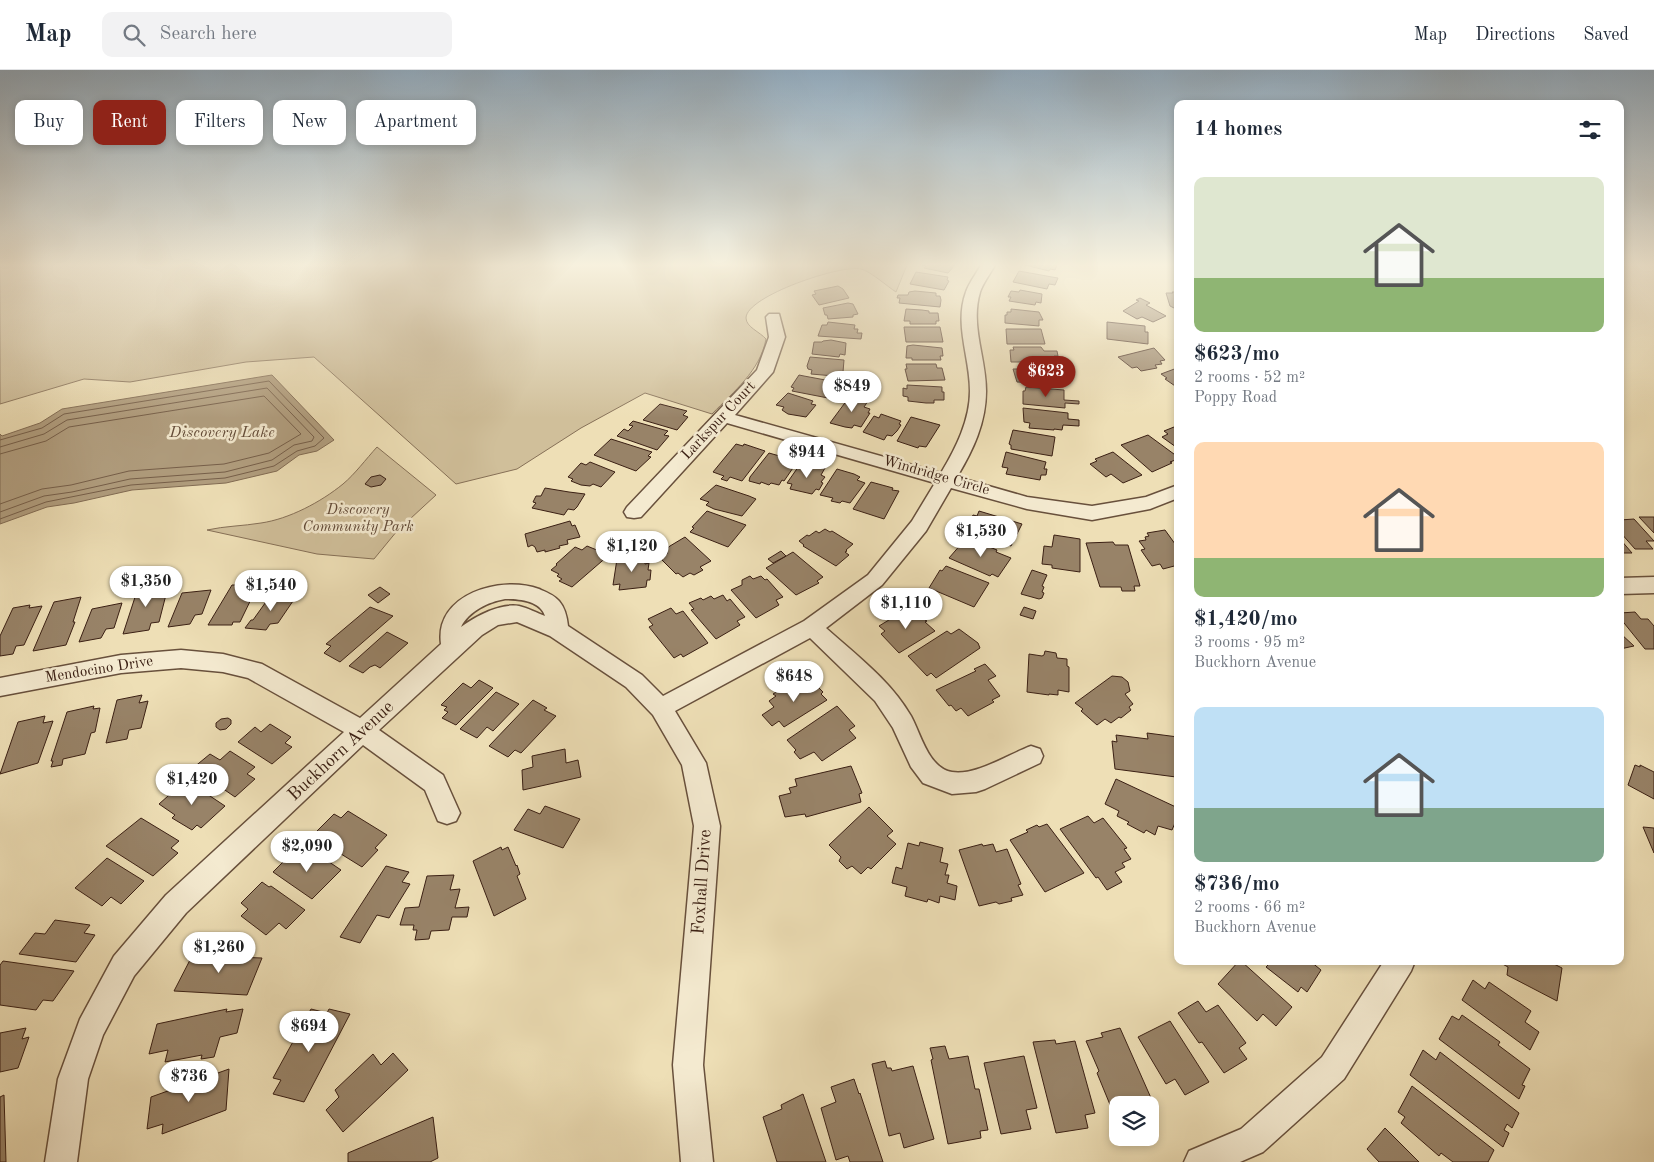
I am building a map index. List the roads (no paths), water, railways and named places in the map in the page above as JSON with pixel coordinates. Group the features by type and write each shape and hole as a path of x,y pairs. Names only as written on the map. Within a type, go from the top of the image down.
{"street":[{"path":"660,708 812,627 875,580 919,526 962,454 975,420 978,390 968,323 969,316"},
{"name":"Larkspur Court","path":"634,512 765,372 777,337 774,317"},
{"name":"Windridge Circle","path":"724,417 946,478 1026,503 1092,513 1150,503 1174,493"},
{"path":"1624,586 1654,585"},
{"path":"452,647 450,630 453,621 466,608 484,597 500,591 517,591 533,594 547,601 554,610 558,630"},
{"name":"Foxhall Drive","path":"505,615 518,614 558,630 634,681 660,708 694,763 707,826 688,1065 697,1162"},
{"name":"Buckhorn Avenue","path":"61,1162 73,1079 90,1029 124,966 176,904 452,647 474,628 491,619 505,615"},
{"path":"812,627 883,694 902,722 920,760 932,775 952,783 976,781 1031,756"},
{"name":"Mendocino Drive","path":"0,687 122,664 181,659 223,663 254,670 362,731 434,783 447,813"},
{"path":"1200,1162 1252,1141 1333,1068 1399,965"}],"water":[{"name":"Discovery Lake","path":"272,375 334,440 317,451 299,455 277,471 226,483 132,490 47,507 0,524 0,434 2,436 40,423 62,409"}],"park label":[{"name":"Discovery Community Park","path":"358,518"}]}
